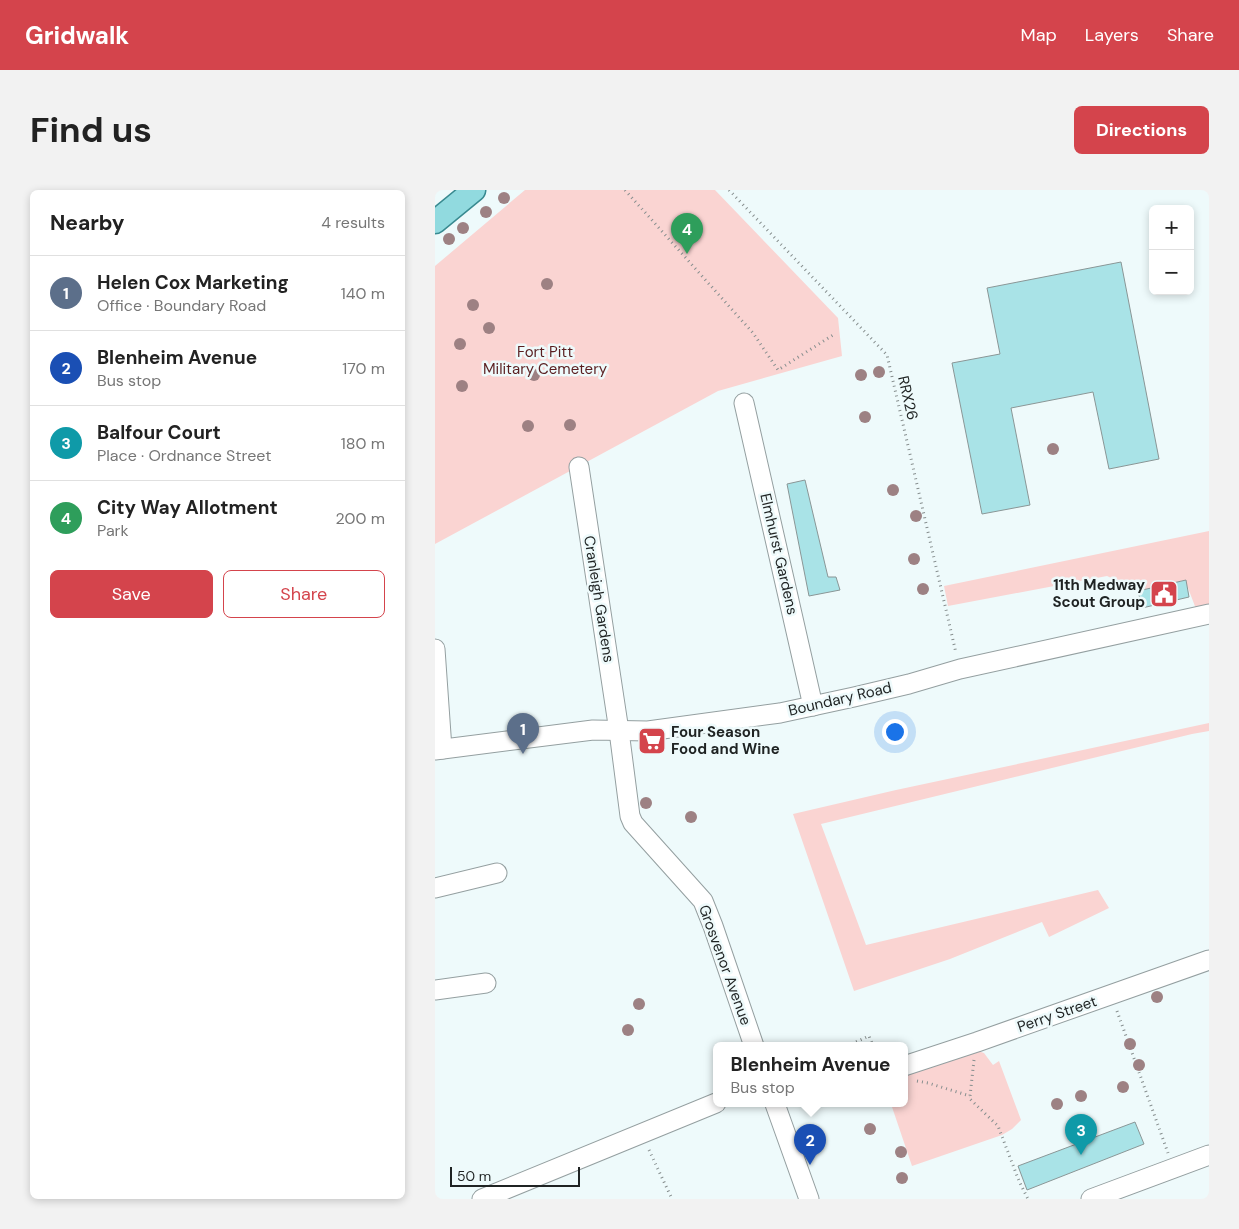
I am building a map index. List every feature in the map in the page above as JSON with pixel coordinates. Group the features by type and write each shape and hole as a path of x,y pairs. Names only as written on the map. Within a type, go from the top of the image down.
{"main road":[{"path":"435,222 474,190"}],"street":[{"name":"Elmhurst Gardens","path":"744,403 813,706"},
{"name":"Cranleigh Gardens","path":"579,467 619,731"},
{"name":"Boundary Road","path":"439,750 584,731 656,730 767,715 909,684 960,668 1209,614"},
{"path":"435,648 439,750"},
{"name":"Grosvenor Avenue","path":"619,731 631,819 703,901 753,1042"},
{"path":"435,888 497,873"},
{"name":"Perry Street","path":"908,1074 977,1042 1209,960"},
{"path":"435,990 487,983"},
{"path":"482,1199 713,1104"},
{"path":"776,1107 809,1199"},
{"path":"1091,1199 1209,1155"}],"path":[{"path":"625,190 753,334 777,370 833,335"},
{"name":"RRX26","path":"729,190 887,355 960,668"},
{"path":"1111,994 1174,1168"},
{"path":"856,1042 869,1036 871,1042"},
{"path":"977,1042 970,1099 998,1126 1028,1199"},
{"path":"908,1074 927,1083 970,1096"},
{"path":"641,1134 672,1199"}],"green space":[{"name":"Fort Pitt Military Cemetery","path":"525,190 715,190 838,318 842,356 718,391 435,544 435,266"},
{"path":"1209,531 1209,607 1196,609 1185,580 1138,591 1107,576 948,606 944,586"},
{"path":"1209,723 1209,731 821,824 866,945 1098,890 1109,908 1049,937 1042,922 950,959 854,991 793,814"},
{"path":"978,1051 984,1053 993,1065 999,1061 1021,1120 1002,1135 912,1166 892,1107 908,1107 908,1074"}],"building":[{"path":"1121,262 1159,459 1109,469 1093,392 1011,408 1030,505 982,514 952,363 1000,354 987,288"},
{"path":"805,480 828,577 836,577 840,590 809,596 787,484"},
{"name":"11th Medway Scout Group","path":"1186,580 1189,597 1142,608 1138,591"},
{"path":"1135,1122 1144,1144 1027,1190 1018,1166"}],"place":[{"name":"City Way Allotment","path":"687,254"},
{"name":"11th Medway Scout Group","path":"1164,594"},
{"name":"Four Season Food and Wine","path":"652,741"},
{"name":"Helen Cox Marketing","path":"523,754"},
{"name":"Balfour Court","path":"1081,1155"},
{"name":"Blenheim Avenue","path":"810,1165"}]}
